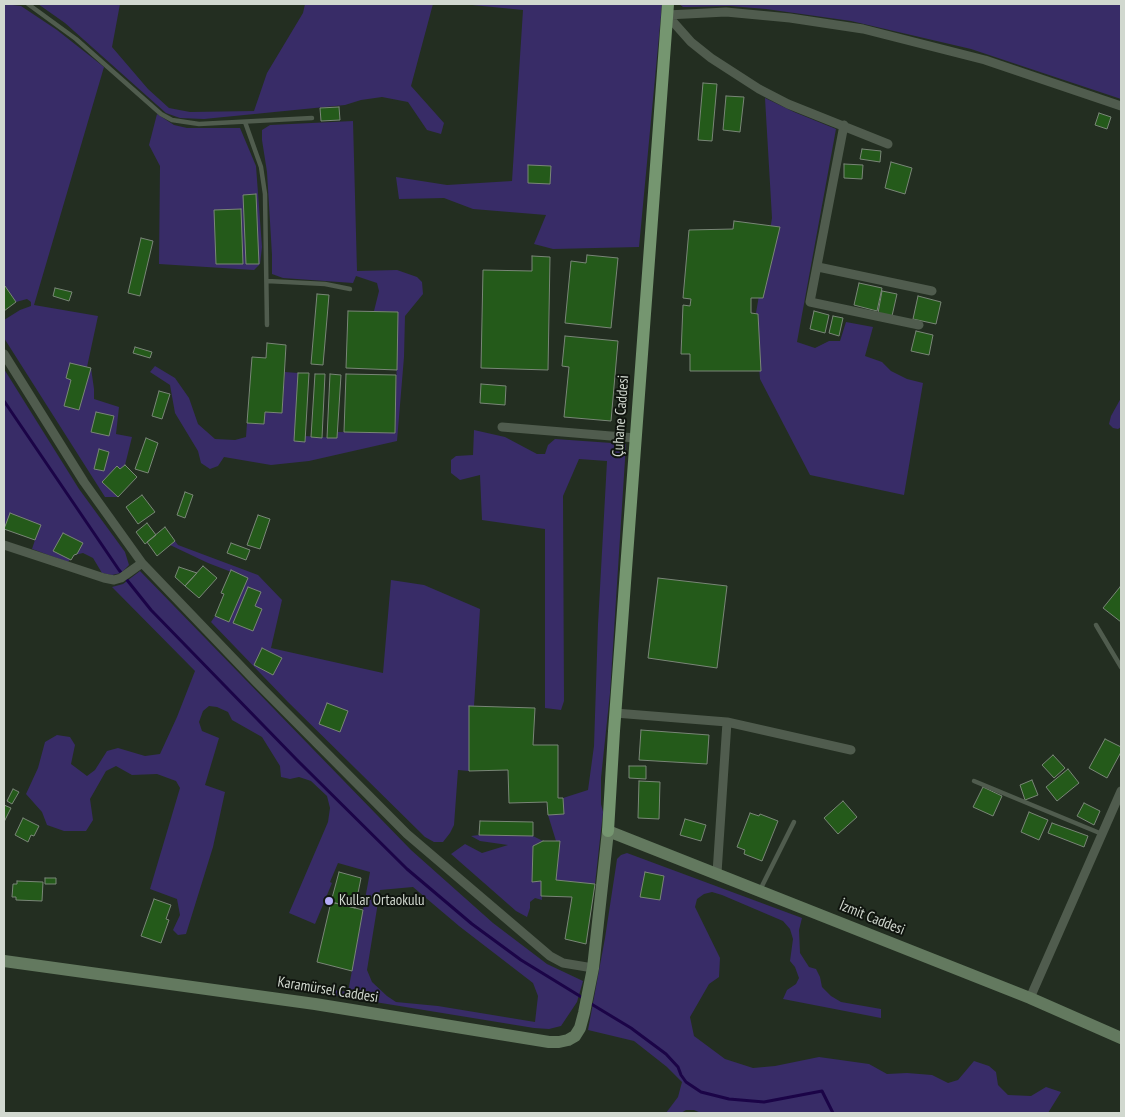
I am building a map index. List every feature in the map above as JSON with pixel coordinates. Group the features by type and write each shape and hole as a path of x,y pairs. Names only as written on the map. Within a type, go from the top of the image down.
{"main road":[{"name":"Çuhane Caddesi","path":"608,831 668,10"},
{"name":"Karamürsel Caddesi","path":"4,961 315,1004 549,1042 568,1040 575,1036 580,1028 593,968 608,831"},
{"name":"İzmit Caddesi","path":"608,831 1030,998 1121,1038"}],"street":[{"path":"668,10 726,12 790,18 863,29 985,60 1121,106"},
{"path":"668,10 691,42 711,58 759,89 788,104 888,144"},
{"path":"844,125 810,302 919,325"},
{"path":"818,267 932,291"},
{"path":"4,354 84,482 142,563 256,682 408,834 550,956 564,963 593,968"},
{"path":"502,427 636,438"},
{"path":"4,545 94,576 114,580 121,578 142,563"},
{"path":"616,713 727,722 851,750"},
{"path":"717,873 727,722"},
{"path":"1030,998 1121,791"}],"lane":[{"path":"28,4 76,39 166,117 179,122 199,124 312,118"},
{"path":"245,122 260,167 265,194 268,281 267,324"},
{"path":"268,281 325,284 350,289"},
{"path":"1096,625 1121,667"},
{"path":"974,780 1102,834"},
{"path":"760,891 794,822"}],"shaded area":[{"path":"4,4 21,6 57,30 104,67 34,305 98,316 87,367 91,368 94,399 119,407 116,434 132,437 125,465 120,469 117,466 102,482 118,497 105,497 4,338 4,320 20,310 31,306 31,302 27,299 16,302 4,284"},
{"path":"38,4 120,4 112,47 148,89 169,108 190,112 254,111 267,73 303,13 305,4 433,4 411,86 444,123 441,134 427,130 408,102 382,97 361,100 345,105 204,119 180,118 166,113 65,23"},
{"path":"462,4 662,4 639,247 553,249 534,244 546,215 473,209 444,198 399,199 396,177 447,185 512,181 523,10"},
{"path":"679,4 1121,4 1121,99 971,49 851,21 766,9 730,6 683,7"},
{"path":"765,98 836,129 797,342 815,348 829,341 840,341 846,322 873,327 865,356 882,362 891,371 907,379 923,383 904,495 810,475 760,379 755,319 772,218"},
{"path":"157,114 174,125 187,128 240,128 256,166 262,247 260,264 254,270 159,264 160,166 149,145"},
{"path":"353,121 357,271 397,270 417,277 422,282 423,294 405,316 404,357 397,441 309,461 271,465 224,457 218,466 210,469 201,463 198,451 175,413 170,385 150,372 155,366 175,378 189,398 198,424 215,439 235,440 246,437 247,423 264,424 265,412 282,413 285,372 298,373 295,441 305,436 337,438 338,432 395,433 398,312 374,311 379,291 377,283 356,276 353,283 283,278 272,274 267,172 262,130 270,125"},
{"path":"4,369 79,489 125,552 129,565 121,573 112,575 102,573 93,558 83,553 74,555 68,562 32,549 35,540 10,514 4,530"},
{"path":"1121,398 1121,427 1118,429 1113,428 1109,424 1111,416"},
{"path":"474,430 505,437 537,454 545,454 548,445 555,439 626,444 610,693 601,778 601,804 603,812 595,884 556,880 560,842 556,841 548,815 564,814 563,798 588,790 594,746 598,624 607,461 579,459 563,496 564,701 561,710 545,708 545,529 482,520 480,475 460,480 451,473 451,460 456,456 473,455"},
{"path":"175,541 178,545 258,575 282,600 271,648 383,673 391,580 424,585 480,609 474,706 469,706 469,771 458,770 454,825 443,842 434,842 425,837 288,702 211,622 215,616 229,622 247,578 208,563 170,545"},
{"path":"140,571 411,850 493,923 547,964 583,981 577,1002 561,1026 549,1029 534,1028 326,994 319,988 348,992 370,872 338,863 315,924 289,913 328,822 330,808 327,796 311,781 299,777 290,779 281,777 280,766 262,737 232,720 228,712 217,707 209,706 203,711 199,722 202,731 219,738 205,785 225,792 213,847 186,934 178,935 173,930 180,915 177,899 150,889 180,788 176,781 157,774 132,775 116,766 106,771 90,799 93,820 86,831 64,831 47,825 42,812 26,794 38,768 45,742 57,735 70,737 75,745 71,764 87,776 95,770 107,751 118,748 145,756 160,754 195,671 112,587 123,584","holes":["413,887 459,926 533,983 538,996 535,1022 438,1006 396,1002 372,982 367,970 380,890"]},
{"path":"471,836 533,836 543,841 533,846 532,881 541,881 542,900 535,898 530,902 527,917 516,911 451,854 465,844 482,853 508,845 480,841"},
{"path":"627,853 802,918 799,930 800,953 809,967 816,969 822,987 841,1002 881,1009 881,1018 783,999 787,990 796,984 799,978 795,967 790,961 793,939 790,929 783,921 722,895 712,892 704,894 697,899 695,907 720,958 719,977 709,984 690,1017 694,1036 725,1059 753,1068 775,1066 819,1057 869,1064 887,1074 932,1075 948,1083 958,1080 974,1061 989,1066 996,1072 998,1085 1008,1095 1031,1096 1046,1087 1061,1092 1048,1113 701,1113 694,1110 686,1110 681,1113 666,1113 678,1097 682,1082 667,1067 634,1041 588,1030 617,859"}],"building":[{"path":"703,83 717,84 712,141 698,140"},
{"path":"726,96 744,97 740,132 723,130"},
{"path":"339,107 340,120 321,121 320,108"},
{"path":"1099,113 1111,117 1107,129 1095,125"},
{"path":"862,149 881,151 880,162 860,159"},
{"path":"891,162 912,168 905,194 885,188"},
{"path":"844,164 863,165 862,179 844,178"},
{"path":"528,165 551,166 550,184 528,183"},
{"path":"256,194 259,264 246,264 243,195"},
{"path":"241,209 243,264 216,264 214,210"},
{"path":"734,221 780,227 763,298 751,298 751,313 758,314 761,371 690,371 690,354 681,354 683,305 690,306 691,299 683,298 689,230 733,229"},
{"path":"141,238 153,241 140,296 128,293"},
{"path":"587,255 618,258 611,328 565,323 571,261 586,263"},
{"path":"532,256 550,257 548,370 481,368 483,270 532,271"},
{"path":"859,283 882,288 877,311 854,305"},
{"path":"4,286 16,302 4,311"},
{"path":"55,288 72,292 69,301 53,296"},
{"path":"882,291 897,294 892,316 878,313"},
{"path":"317,294 329,295 323,365 311,364"},
{"path":"918,296 941,302 936,324 913,319"},
{"path":"348,311 398,312 397,370 346,368"},
{"path":"814,311 829,315 825,333 810,329"},
{"path":"833,316 843,318 839,336 829,333"},
{"path":"916,331 933,335 929,355 911,351"},
{"path":"565,336 618,341 611,421 564,417 569,367 562,366"},
{"path":"267,343 286,345 282,413 265,412 264,424 247,423 252,357 266,358"},
{"path":"135,347 152,352 150,358 133,353"},
{"path":"70,363 91,368 79,410 64,406 71,380 66,378"},
{"path":"298,373 309,373 305,442 294,441"},
{"path":"315,374 325,374 322,438 311,437"},
{"path":"330,374 341,375 337,438 327,438"},
{"path":"346,374 396,375 395,433 344,432"},
{"path":"481,384 506,386 505,405 480,403"},
{"path":"159,391 170,394 162,419 152,416"},
{"path":"96,412 114,416 109,436 91,432"},
{"path":"146,438 158,443 148,473 135,469"},
{"path":"99,449 109,452 104,471 94,469"},
{"path":"125,465 137,477 118,497 102,482 117,466 120,469"},
{"path":"185,492 193,495 185,518 177,515"},
{"path":"142,495 155,512 138,524 126,507"},
{"path":"10,513 41,525 35,540 4,529"},
{"path":"258,515 270,519 260,549 247,545"},
{"path":"147,523 156,535 145,544 136,532"},
{"path":"165,527 175,541 157,556 147,542"},
{"path":"63,533 83,543 71,560 53,551"},
{"path":"231,543 250,550 246,560 227,553"},
{"path":"203,566 217,578 199,598 185,586"},
{"path":"179,567 197,573 185,586 175,577"},
{"path":"231,570 248,578 229,622 215,616 224,594 221,593"},
{"path":"658,578 727,586 717,668 648,658"},
{"path":"248,587 261,592 255,606 262,609 253,631 233,623"},
{"path":"1121,588 1121,622 1103,608"},
{"path":"262,648 282,658 273,675 254,665"},
{"path":"327,703 348,711 340,732 319,724"},
{"path":"469,706 535,708 533,745 558,745 558,798 563,798 564,814 548,815 547,802 509,803 508,770 469,771"},
{"path":"641,730 709,735 707,764 639,760"},
{"path":"1105,739 1121,747 1121,752 1107,778 1089,768"},
{"path":"1053,755 1065,768 1054,778 1042,765"},
{"path":"629,766 646,766 646,779 629,778"},
{"path":"1068,769 1079,783 1057,801 1046,787"},
{"path":"1032,780 1038,795 1025,800 1020,785"},
{"path":"639,781 660,782 659,819 638,818"},
{"path":"983,787 1002,796 993,816 973,807"},
{"path":"13,789 19,792 12,804 7,801"},
{"path":"843,801 857,817 838,834 824,818"},
{"path":"1084,803 1100,811 1094,825 1077,816"},
{"path":"4,805 11,808 4,822"},
{"path":"1029,812 1048,820 1039,840 1021,832"},
{"path":"750,813 759,816 760,814 778,821 762,861 744,854 745,850 737,847"},
{"path":"23,818 39,826 34,836 31,835 28,842 15,835"},
{"path":"685,819 706,825 701,841 680,835"},
{"path":"480,821 533,822 533,836 479,835"},
{"path":"1052,823 1088,836 1084,847 1048,833"},
{"path":"543,841 560,841 556,880 595,884 586,944 565,939 572,897 541,896 541,881 532,882 533,846"},
{"path":"339,872 361,878 355,908 331,902"},
{"path":"645,872 664,876 660,900 640,897"},
{"path":"45,878 56,878 56,884 45,884"},
{"path":"17,881 43,882 42,901 16,900 16,897 12,897 13,884 17,884"},
{"path":"154,899 171,905 166,919 169,920 161,943 141,936"},
{"path":"331,902 363,910 352,971 317,962"}],"waterway":[{"path":"4,401 119,570 151,610 298,761 407,869 472,924 521,960 583,998"},
{"path":"588,1002 631,1028 666,1054 678,1067 686,1082 701,1092 729,1099 764,1102 822,1091 833,1113"}],"place":[{"name":"Kullar Ortaokulu","path":"329,901"}]}
